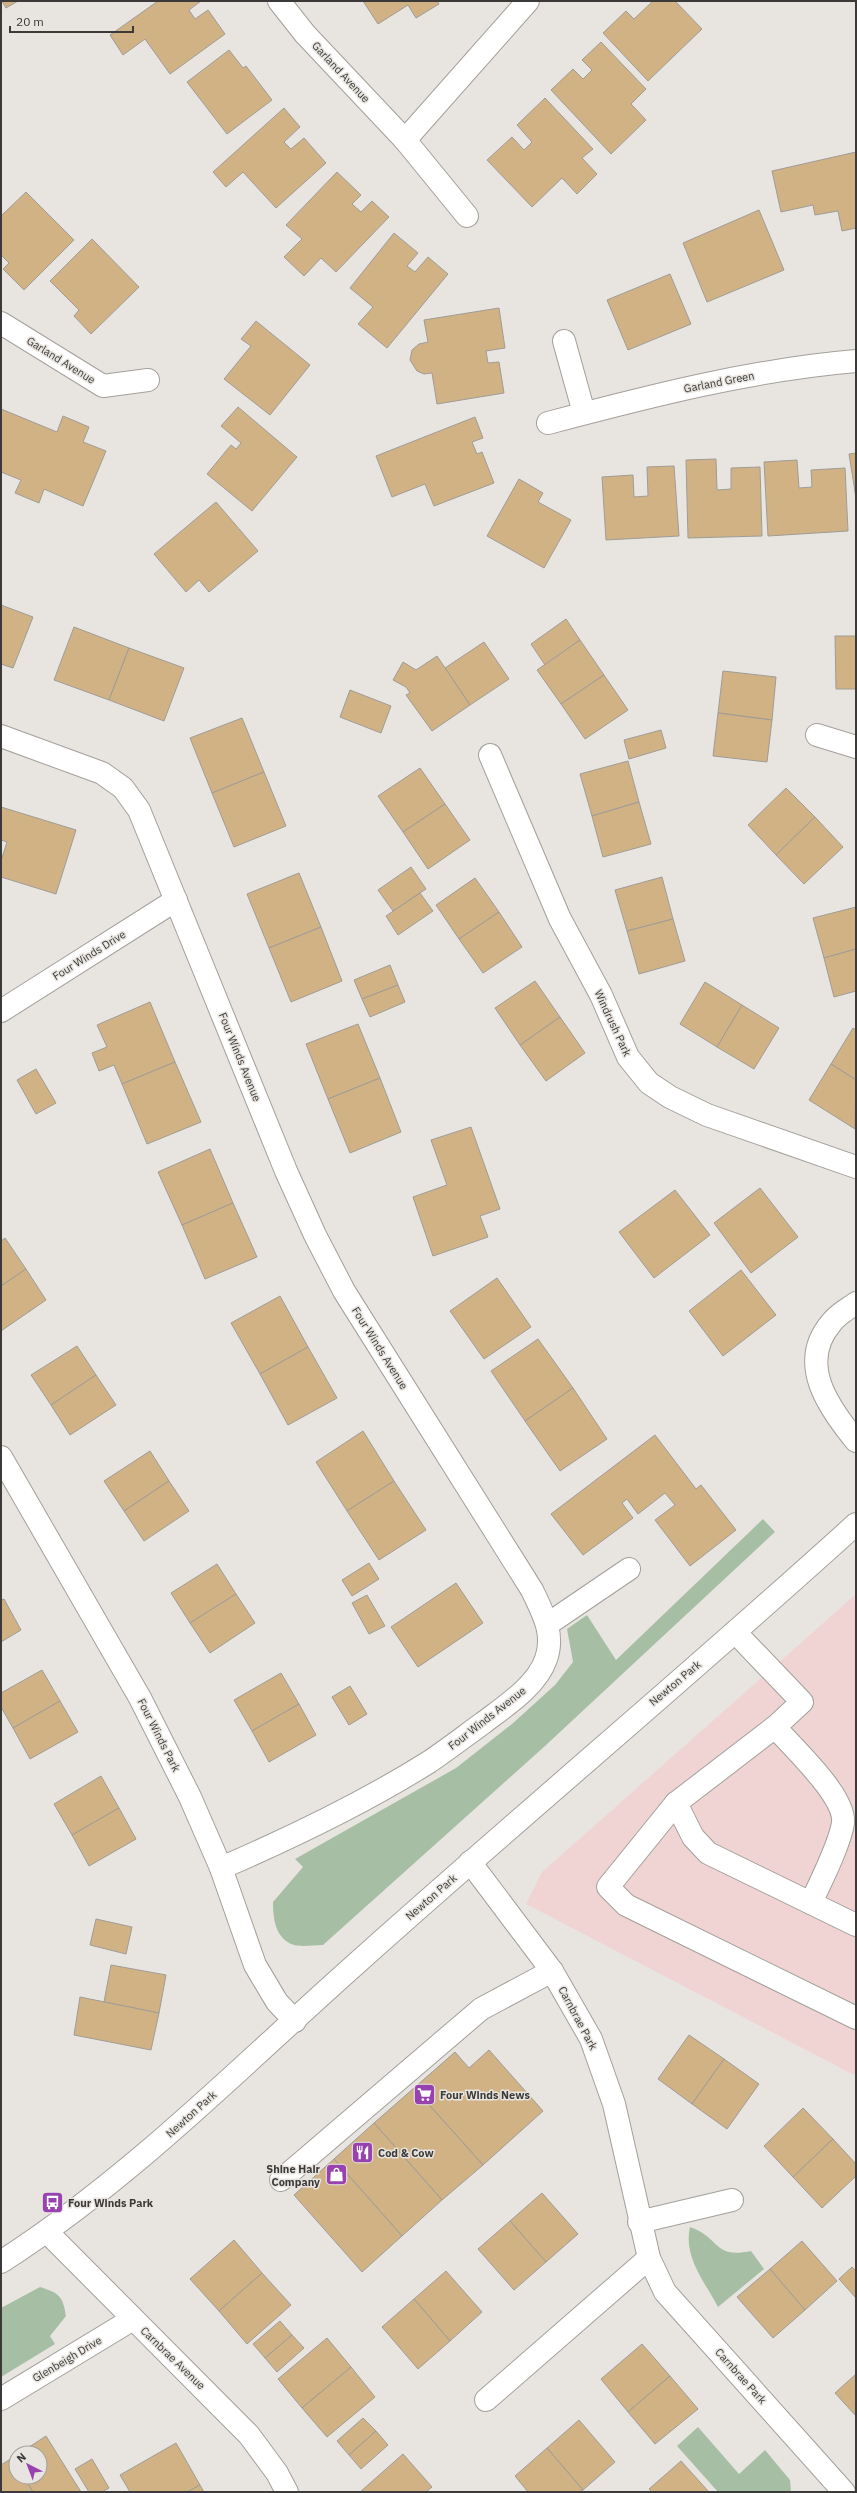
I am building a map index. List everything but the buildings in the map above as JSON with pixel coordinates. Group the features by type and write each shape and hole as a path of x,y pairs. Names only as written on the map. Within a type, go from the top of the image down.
{"street":[{"name":"Garland Avenue","path":"279,1 305,34 405,140 467,216"},
{"path":"405,140 528,1"},
{"name":"Garland Avenue","path":"1,323 103,386 148,380"},
{"path":"564,341 584,413"},
{"name":"Garland Green","path":"548,423 708,383 808,365 856,361"},
{"path":"817,735 856,747"},
{"name":"Four Winds Avenue","path":"1,736 102,773 123,788 139,810 286,1171 315,1235 352,1303 532,1590 548,1624 550,1644 546,1661 532,1682 501,1709 430,1762 364,1801 293,1837 221,1868"},
{"name":"Windrush Park","path":"490,755 560,919 600,994 628,1057 649,1083 670,1097 707,1115 856,1167"},
{"name":"Four Winds Drive","path":"1,1011 176,900"},
{"path":"856,1303 832,1322 820,1342 816,1364 821,1389 834,1415 856,1441"},
{"name":"Four Winds Park","path":"1,1457 140,1698 190,1797 221,1868 255,1965 272,1995 295,2021"},
{"name":"Newton Park","path":"1,2262 47,2232 149,2152 470,1862 735,1632 856,1524"},
{"path":"548,1624 629,1569"},
{"path":"735,1632 802,1702 775,1727 676,1803 608,1887 626,1905 856,2018"},
{"path":"775,1727 834,1793 843,1822 826,1870 811,1903"},
{"path":"676,1803 693,1837 708,1853 856,1925"},
{"name":"Carnbrae Park","path":"470,1862 552,1971 591,2039 612,2097 639,2222 649,2258 665,2292 840,2491"},
{"path":"281,2180 480,2009 552,1971"},
{"path":"639,2222 732,2200"},
{"name":"Carnbrae Avenue","path":"47,2232 216,2400 249,2435 276,2473 287,2492"},
{"path":"486,2400 649,2258"},
{"name":"Glenbeigh Drive","path":"1,2399 133,2319"}],"shaded area":[{"path":"856,1594 856,2076 526,1904 542,1872"}],"green space":[{"path":"763,1519 775,1532 545,1746 323,1945 297,1946 283,1938 276,1927 273,1902 303,1867 295,1859 456,1768 512,1724 555,1685 573,1662 567,1629 587,1615 616,1660"},
{"path":"690,2227 700,2232 723,2250 739,2253 751,2251 764,2269 718,2307 696,2269 692,2259 689,2238"},
{"path":"40,2287 52,2291 59,2296 65,2309 66,2316 50,2336 55,2344 1,2377 1,2308"},
{"path":"698,2427 739,2474 765,2450 790,2480 791,2492 718,2492 677,2446"}],"place":[{"name":"Four Winds News","path":"424,2095"},
{"name":"Cod & Cow","path":"362,2153"},
{"name":"Shine Hair Company","path":"336,2175"},
{"name":"Four Winds Park","path":"52,2203"}]}
